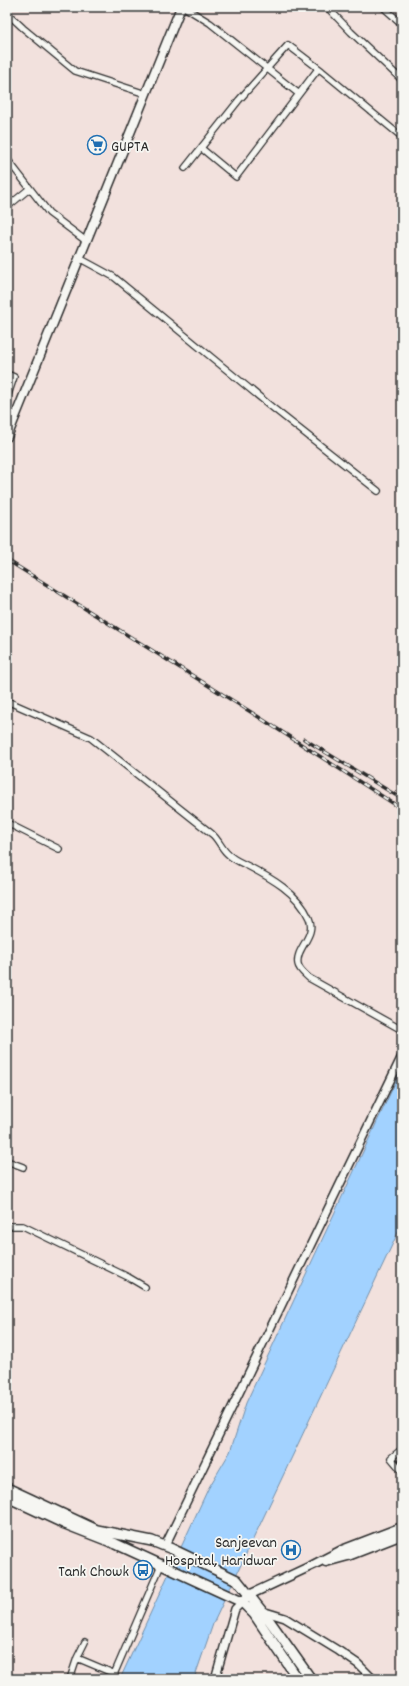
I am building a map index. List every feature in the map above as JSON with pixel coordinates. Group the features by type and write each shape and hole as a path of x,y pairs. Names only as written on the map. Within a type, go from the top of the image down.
{"main road":[{"path":"7,437 9,428 181,7"},
{"path":"7,1488 97,1530 152,1541 169,1547 238,1580 310,1679"},
{"path":"7,1497 65,1524 116,1544 242,1602 254,1614 298,1679"},
{"path":"242,1602 249,1595 342,1550 402,1527"},
{"path":"313,1565 348,1556 402,1535"}],"street":[{"path":"184,7 210,23 299,94"},
{"path":"327,7 402,80"},
{"path":"383,7 401,21"},
{"path":"7,13 23,28 75,70 146,94"},
{"path":"185,168 288,45 402,137"},
{"path":"201,148 236,177 318,69"},
{"path":"7,159 49,213 86,241"},
{"path":"7,207 29,189"},
{"path":"79,258 114,277 273,408 378,490"},
{"path":"7,374 14,377 7,398"},
{"path":"7,701 90,738 212,834 229,855 281,884 298,902 311,923 310,933 298,959 298,965 301,971 309,978 402,1030"},
{"path":"7,823 59,849"},
{"path":"169,1547 402,1056"},
{"path":"7,1161 23,1167"},
{"path":"7,1226 23,1226 128,1277 145,1287"},
{"path":"402,1449 391,1458 402,1471"},
{"path":"77,1658 114,1676 164,1566"},
{"path":"216,1679 235,1609 242,1602"},
{"path":"261,1611 285,1618 358,1664 373,1679"},
{"path":"70,1679 77,1658 85,1642"}],"water":[{"path":"402,1068 402,1224 213,1624 194,1679 120,1679 208,1489 230,1452 246,1403"}],"railway":[{"path":"7,560 254,714 402,809"},
{"path":"304,739 402,799"}],"place":[{"name":"GUPTA","path":"97,145"},
{"name":"Sanjeevan Hospital, Haridwar","path":"291,1550"},
{"name":"Tank Chowk","path":"143,1570"}]}
